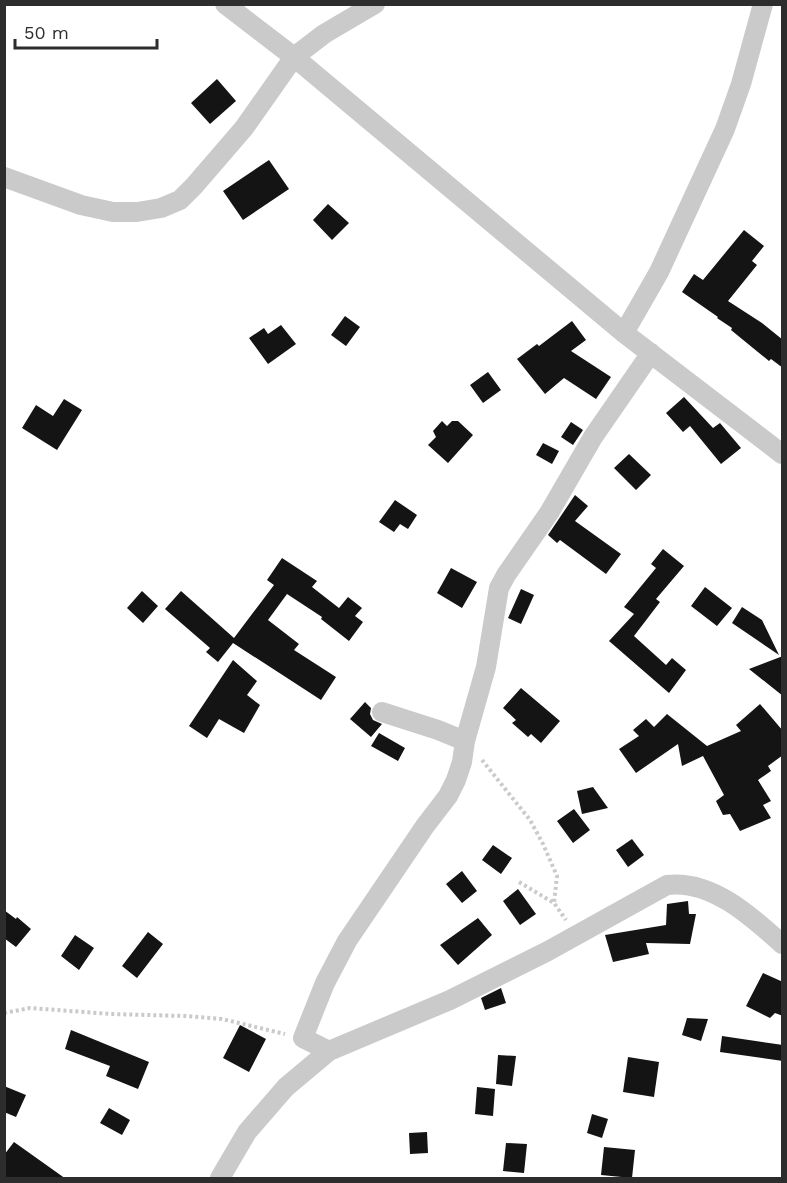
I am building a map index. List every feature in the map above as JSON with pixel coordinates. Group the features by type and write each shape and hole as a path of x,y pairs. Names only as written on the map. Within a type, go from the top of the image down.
{"street":[{"path":"225,4 294,57 624,333 783,454"},
{"path":"4,177 81,205 113,212 138,212 161,208 180,200 244,128 294,57 324,34 375,4"},
{"path":"624,333 659,272 725,129 741,84 763,4"},
{"path":"328,1051 303,1038 325,982 347,940 424,826 448,796 456,780 486,667 499,588 506,574 549,513 593,437 651,353"},
{"path":"382,712 445,732 465,741"},
{"path":"220,1179 247,1132 286,1087 328,1051 450,1000 548,951 667,885 688,884 711,892 755,920 783,944"}],"path":[{"path":"465,741 530,820 557,876 554,903 519,882"},
{"path":"4,1013 30,1008 222,1019 303,1038"}],"building":[{"path":"217,79 236,101 210,124 191,103"},
{"path":"269,160 289,189 243,220 223,191"},
{"path":"328,204 349,223 332,240 313,220"},
{"path":"744,230 764,246 752,261 757,265 728,301 783,340 783,368 771,359 769,361 731,330 732,328 682,292 694,274 703,280"},
{"path":"345,316 360,327 346,346 331,335"},
{"path":"572,321 586,340 571,351 611,377 596,399 564,378 545,394 517,359 537,344 539,346"},
{"path":"281,325 296,344 268,364 249,338 264,328 268,334"},
{"path":"488,372 501,390 483,403 470,385"},
{"path":"684,397 713,428 720,423 741,448 721,464 690,426 683,432 666,413"},
{"path":"64,399 82,410 57,450 22,428 36,405 53,416"},
{"path":"442,421 447,426 452,421 458,421 473,435 448,463 428,445 436,437 433,431"},
{"path":"571,422 583,430 573,445 561,437"},
{"path":"543,443 559,451 552,464 536,455"},
{"path":"629,454 651,475 636,490 614,468"},
{"path":"575,495 588,506 575,521 621,554 606,574 560,540 557,543 548,535"},
{"path":"395,500 417,515 408,529 400,524 394,532 379,522"},
{"path":"663,549 684,566 656,599 660,602 634,636 666,665 672,658 686,670 669,693 609,641 634,614 624,607 656,568 651,564"},
{"path":"282,558 317,581 312,587 339,608 348,597 362,608 355,616 363,622 349,641 321,619 322,617 287,594 268,620 299,644 294,650 336,677 321,700 233,643 218,662 206,652 210,648 165,609 181,591 234,638 274,585 267,580"},
{"path":"451,568 477,582 462,608 437,593"},
{"path":"705,587 732,608 717,626 691,606"},
{"path":"521,589 534,595 521,624 508,618"},
{"path":"142,591 158,606 143,623 127,608"},
{"path":"742,607 762,620 779,655 732,623"},
{"path":"783,656 783,696 749,669"},
{"path":"233,660 257,681 247,695 260,705 244,733 219,719 207,738 189,726"},
{"path":"521,688 560,721 541,743 531,734 528,737 512,723 516,720 503,708"},
{"path":"365,702 371,708 370,714 373,720 382,724 371,737 350,719"},
{"path":"760,704 783,731 783,755 768,766 771,771 758,780 771,801 763,805 771,818 740,831 730,814 723,815 716,801 724,795 703,756 682,766 678,744 636,773 619,749 639,736 633,730 646,719 654,727 667,714 707,746 741,731 736,725"},
{"path":"379,733 405,748 398,761 371,746"},
{"path":"593,787 608,808 582,814 577,791"},
{"path":"574,809 590,830 573,843 557,821"},
{"path":"632,839 644,855 628,867 616,850"},
{"path":"493,845 512,858 501,874 482,860"},
{"path":"462,871 477,891 462,903 446,884"},
{"path":"518,889 536,914 520,925 503,901"},
{"path":"688,901 689,914 696,914 690,944 646,943 649,954 613,962 605,935 666,925 667,904"},
{"path":"4,910 31,929 16,947 4,938"},
{"path":"478,918 492,935 458,965 440,945"},
{"path":"148,932 163,944 137,978 122,966"},
{"path":"75,935 94,948 79,970 61,956"},
{"path":"763,973 783,982 783,1016 775,1013 770,1018 746,1006"},
{"path":"501,988 506,1003 485,1010 481,998"},
{"path":"687,1018 708,1019 701,1041 682,1035"},
{"path":"240,1025 266,1039 249,1072 223,1058"},
{"path":"71,1030 149,1062 138,1089 106,1076 110,1066 65,1049"},
{"path":"722,1036 783,1045 783,1061 720,1052"},
{"path":"498,1055 516,1056 512,1086 496,1084"},
{"path":"628,1057 659,1062 654,1097 623,1092"},
{"path":"4,1086 26,1095 16,1117 4,1112"},
{"path":"477,1087 495,1089 493,1116 475,1114"},
{"path":"109,1108 130,1120 122,1135 100,1123"},
{"path":"592,1114 608,1119 602,1138 587,1133"},
{"path":"427,1132 428,1153 410,1154 409,1133"},
{"path":"14,1142 66,1179 4,1179 4,1155"},
{"path":"506,1143 527,1144 524,1173 503,1171"},
{"path":"604,1147 635,1150 632,1178 601,1175"}]}
